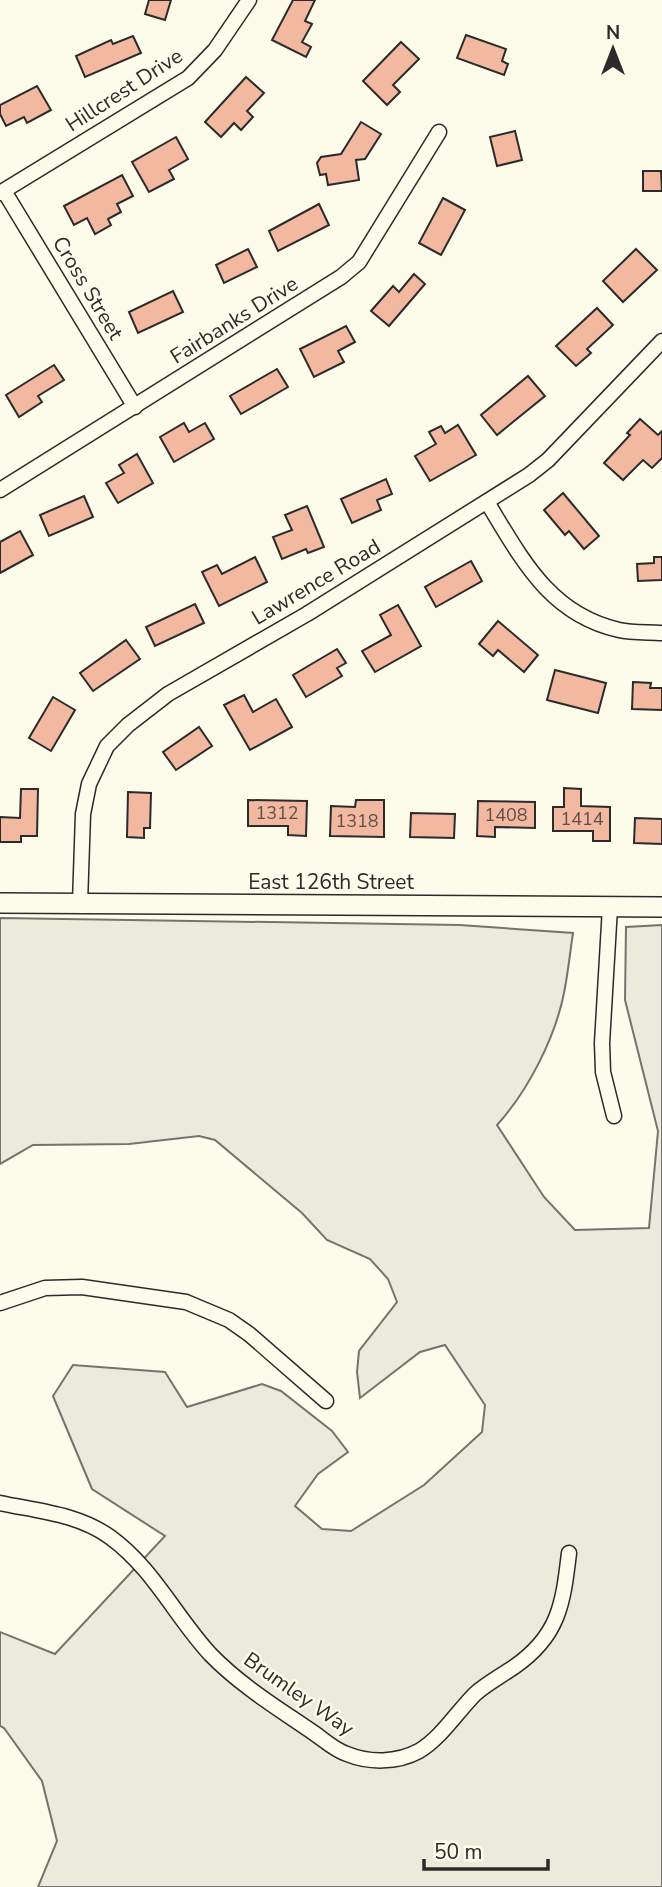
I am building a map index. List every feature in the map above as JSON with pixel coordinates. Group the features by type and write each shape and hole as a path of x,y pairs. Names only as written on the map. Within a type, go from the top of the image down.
{"street":[{"name":"Hillcrest Drive","path":"2,192 188,78 215,50 249,0"},
{"name":"Fairbanks Drive","path":"0,490 341,277 359,262 439,132"},
{"name":"Cross Street","path":"2,192 135,407"},
{"name":"Lawrence Road","path":"80,903 83,814 89,784 107,746 128,725 168,694 307,614 487,502 548,460 662,341"},
{"path":"487,502 522,559 556,600 595,623 622,631 662,633"},
{"name":"East 126th Street","path":"0,903 662,907"},
{"path":"610,907 602,1044 603,1072 614,1115"},
{"path":"0,1303 45,1288 82,1287 186,1302 229,1320 249,1334 326,1401"},
{"name":"Brumley Way","path":"0,1503 85,1522 110,1537 148,1572 209,1653 243,1685 345,1754 375,1761 399,1758 418,1751 432,1740 477,1692 517,1665 544,1641 563,1604 569,1553"}],"shaded area":[{"path":"0,918 460,925 573,933 564,993 547,1046 519,1096 497,1125 544,1197 575,1230 649,1228 658,1131 625,1000 626,927 662,925 662,1887 38,1887 57,1841 42,1781 0,1726 0,1632 55,1654 165,1536 92,1489 53,1396 73,1365 165,1372 187,1407 262,1384 281,1391 332,1431 348,1452 318,1474 295,1506 322,1529 351,1531 424,1485 482,1432 485,1405 445,1345 420,1352 360,1398 357,1372 359,1351 397,1302 388,1279 370,1259 327,1240 302,1213 215,1140 199,1136 129,1144 33,1145 0,1164"}],"building":[{"path":"149,0 171,0 165,20 145,14"},
{"path":"293,0 315,0 305,21 312,24 302,42 311,47 306,57 272,40"},
{"path":"466,35 506,49 502,61 508,64 504,75 457,58"},
{"path":"133,36 141,53 85,77 76,56 111,40 113,44"},
{"path":"401,42 419,59 393,85 400,92 387,105 363,81"},
{"path":"246,77 264,93 247,111 253,117 241,130 234,123 221,137 205,122"},
{"path":"37,86 51,110 27,123 24,117 6,126 0,114 0,105"},
{"path":"361,122 381,134 365,159 356,160 359,180 328,185 326,174 320,175 317,163 321,157 341,154"},
{"path":"515,131 522,160 497,166 490,137"},
{"path":"176,137 188,159 169,170 174,179 149,192 132,162"},
{"path":"643,171 661,171 662,191 643,191"},
{"path":"122,175 133,196 117,204 121,212 108,219 111,225 95,234 87,218 74,225 64,206"},
{"path":"443,198 465,210 441,255 419,243"},
{"path":"319,204 329,225 278,251 269,231"},
{"path":"248,249 257,267 224,283 216,265"},
{"path":"636,249 657,270 623,302 603,281"},
{"path":"414,274 425,284 389,326 371,311 393,286 399,292"},
{"path":"173,291 183,312 138,333 129,312"},
{"path":"597,308 613,325 587,349 591,353 576,366 556,346"},
{"path":"346,326 355,342 338,351 344,362 314,377 300,349"},
{"path":"54,365 64,380 38,396 42,402 19,417 6,395"},
{"path":"277,369 288,387 241,414 230,396"},
{"path":"528,376 545,396 497,435 481,415"},
{"path":"640,419 658,435 662,431 662,458 652,468 643,460 623,480 604,463 630,435 627,433"},
{"path":"184,423 189,432 205,423 214,439 174,462 160,437"},
{"path":"458,425 476,455 430,481 415,456 436,444 429,432 441,426 445,433"},
{"path":"137,454 153,483 118,503 106,483 124,473 119,465"},
{"path":"386,479 392,494 377,500 381,510 352,523 341,499"},
{"path":"563,493 599,536 584,549 569,531 565,535 544,510"},
{"path":"84,496 93,517 49,536 40,515"},
{"path":"307,506 324,547 308,553 306,549 282,559 273,537 292,530 285,515"},
{"path":"20,531 33,555 0,573 0,542"},
{"path":"255,557 267,582 219,606 202,572 217,565 222,574"},
{"path":"654,557 662,557 662,580 638,581 637,564 654,563"},
{"path":"471,561 482,581 436,607 425,587"},
{"path":"195,604 204,623 155,646 146,627"},
{"path":"398,605 421,646 375,672 362,651 391,635 380,615"},
{"path":"498,621 538,655 524,672 498,650 493,656 479,644"},
{"path":"126,640 140,659 93,691 80,673"},
{"path":"337,649 346,663 337,668 342,676 306,697 293,675"},
{"path":"555,670 606,683 598,713 547,700"},
{"path":"633,682 651,683 650,688 662,688 662,710 632,709"},
{"path":"244,695 253,712 276,699 292,727 250,750 224,705"},
{"path":"53,697 75,710 51,751 29,738"},
{"path":"199,727 212,746 176,770 163,752"},
{"path":"564,788 581,789 581,806 610,807 610,841 593,841 593,831 553,831 553,807 564,807"},
{"path":"21,789 38,789 37,836 21,836 21,842 0,842 0,817 20,818"},
{"path":"128,792 151,793 150,828 144,828 144,838 127,837"},
{"path":"248,800 307,801 306,836 288,835 288,826 248,826"},
{"path":"356,800 384,800 384,837 330,836 331,806 355,807"},
{"path":"478,801 535,802 535,828 495,827 495,837 477,836"},
{"path":"411,813 455,814 454,838 410,837"},
{"path":"635,818 662,819 662,844 634,843"}]}
